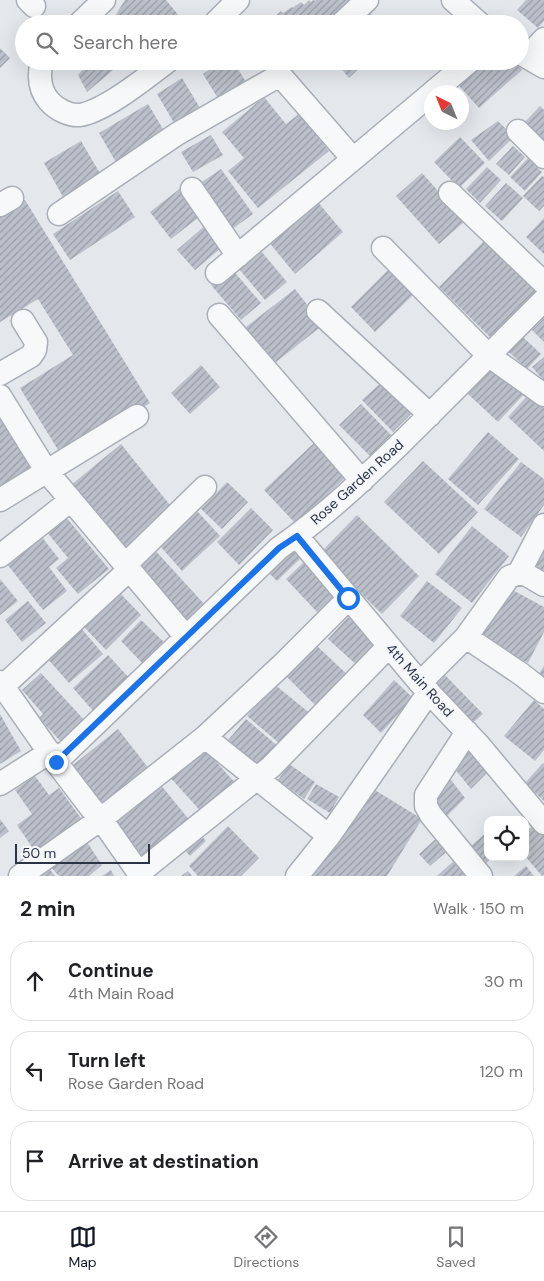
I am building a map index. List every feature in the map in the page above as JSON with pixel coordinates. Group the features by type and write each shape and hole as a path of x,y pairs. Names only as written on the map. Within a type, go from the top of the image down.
{"street":[{"path":"88,15 104,0"},
{"path":"223,15 238,0"},
{"path":"351,15 367,0"},
{"path":"457,1 471,15"},
{"path":"530,59 544,39"},
{"path":"39,70 40,84 44,94 51,103 66,113 78,115 91,112 113,100 156,70"},
{"path":"442,85 459,70"},
{"path":"59,214 177,134 280,76 353,159"},
{"path":"217,273 424,100"},
{"path":"518,131 544,157"},
{"path":"192,189 238,256"},
{"path":"450,193 544,283"},
{"path":"382,248 488,355 544,396"},
{"name":"Rose Garden Road","path":"0,784 53,757 186,637 279,548 297,536 362,481 544,300"},
{"path":"318,311 430,415"},
{"path":"219,315 362,481"},
{"path":"0,374 32,356 35,350 36,342 22,321"},
{"path":"0,396 47,472 186,637"},
{"path":"0,500 137,416"},
{"path":"205,487 127,568 1,685 140,875 271,766 389,646"},
{"path":"0,556 71,500"},
{"path":"519,573 544,525"},
{"name":"4th Main Road","path":"297,536 425,688 478,744 544,823"},
{"path":"298,876 329,836 425,688 466,637 509,577 519,573 527,575 544,585"},
{"path":"20,876 100,819 206,737 282,665 348,598"},
{"path":"466,637 544,692"},
{"path":"467,732 426,796 426,806 431,815 481,876"},
{"path":"206,737 329,836"}],"building":[{"path":"125,0 166,0 178,15 116,15"},
{"path":"309,0 311,2 313,0 375,0 359,15 277,15 281,11 283,13 293,8 301,2 304,5"},
{"path":"526,0 544,0 544,21 538,28 529,20 529,15 523,15 517,10"},
{"path":"0,48 10,58 0,68"},
{"path":"82,70 113,70 87,92 78,75"},
{"path":"209,70 239,70 246,82 219,100 203,74"},
{"path":"342,70 357,70 349,78"},
{"path":"467,70 522,70 479,108 469,97 469,85 459,85 455,81"},
{"path":"182,78 203,113 177,128 157,94"},
{"path":"264,97 286,124 299,114 329,151 258,208 228,171 244,158 222,132"},
{"path":"148,104 166,134 117,164 99,133"},
{"path":"540,106 544,110 543,141 524,123"},
{"path":"498,121 514,137 489,161 471,140"},
{"path":"211,135 223,155 193,172 181,152"},
{"path":"460,137 485,163 459,188 434,162"},
{"path":"81,141 101,175 63,197 44,163"},
{"path":"513,146 525,157 509,175 496,164"},
{"path":"528,158 542,172 525,191 510,177"},
{"path":"487,167 501,180 480,203 466,189"},
{"path":"221,169 253,214 231,230 199,184"},
{"path":"422,173 465,221 439,244 396,196"},
{"path":"542,176 544,177 544,206 539,211 523,196"},
{"path":"506,183 523,198 502,221 485,206"},
{"path":"182,187 203,214 171,239 150,212"},
{"path":"118,191 135,217 70,260 53,234"},
{"path":"25,200 150,403 63,458 20,388 73,355 38,299 0,322 0,215"},
{"path":"316,200 343,232 295,274 268,241"},
{"path":"544,218 544,254 526,237"},
{"path":"209,222 227,243 195,270 177,250"},
{"path":"488,237 541,288 492,339 439,287"},
{"path":"256,245 287,282 265,300 234,263"},
{"path":"231,268 261,303 241,320 211,285"},
{"path":"389,269 414,294 375,332 351,307"},
{"path":"295,289 323,325 271,366 242,330"},
{"path":"544,318 544,342 532,330"},
{"path":"523,337 541,354 527,369 509,352"},
{"path":"544,357 544,381 532,367"},
{"path":"201,365 220,387 190,414 171,393"},
{"path":"496,365 526,392 498,422 468,394"},
{"path":"384,380 414,411 393,432 362,400"},
{"path":"529,394 544,408 544,451 508,417"},
{"path":"361,404 391,435 370,456 339,425"},
{"path":"0,417 33,472 0,492"},
{"path":"488,432 519,459 478,505 448,479"},
{"path":"314,443 346,477 296,524 264,490"},
{"path":"121,444 174,510 126,550 71,485"},
{"path":"423,461 478,512 439,554 384,502"},
{"path":"521,462 544,479 544,505 521,537 484,509"},
{"path":"227,482 248,502 222,529 201,509"},
{"path":"251,508 273,530 239,565 217,542"},
{"path":"61,511 109,569 78,594 56,568 68,558 42,526"},
{"path":"197,511 220,536 182,571 160,546"},
{"path":"357,515 419,576 382,614 320,553"},
{"path":"472,526 509,556 472,603 435,574"},
{"path":"38,532 59,559 49,567 67,591 43,610 3,559"},
{"path":"544,544 544,571 532,564"},
{"path":"289,546 301,558 277,581 266,570"},
{"path":"153,548 206,606 184,626 131,569"},
{"path":"306,560 337,593 317,612 286,579"},
{"path":"0,579 18,601 0,615"},
{"path":"427,581 462,608 434,643 400,616"},
{"path":"507,587 544,607 544,632 528,663 480,639"},
{"path":"118,591 141,615 106,650 82,625"},
{"path":"28,601 46,623 22,642 5,620"},
{"path":"348,617 379,646 360,668 328,639"},
{"path":"141,620 168,646 146,667 121,641"},
{"path":"81,628 103,654 69,683 46,657"},
{"path":"317,646 351,678 320,710 287,677"},
{"path":"108,655 131,680 95,713 73,688"},
{"path":"544,666 544,682 536,678"},
{"path":"442,672 483,714 467,728 427,687"},
{"path":"41,673 87,723 64,745 39,718 43,714 22,690"},
{"path":"394,680 413,698 381,733 363,715"},
{"path":"274,684 312,715 285,748 247,716"},
{"path":"534,700 544,709 544,750 535,761 504,736"},
{"path":"0,714 21,751 0,764"},
{"path":"246,719 280,748 257,775 223,746"},
{"path":"118,729 150,770 101,810 68,769"},
{"path":"470,742 493,767 471,789 454,768"},
{"path":"201,745 238,786 205,816 168,775"},
{"path":"289,764 315,782 304,799 278,780"},
{"path":"544,764 544,801 525,783"},
{"path":"35,776 49,795 59,788 83,821 40,851 37,848 34,850 17,825 32,814 15,790"},
{"path":"448,776 465,798 446,817 428,800"},
{"path":"160,784 191,822 142,864 110,826"},
{"path":"316,784 339,797 330,813 307,799"},
{"path":"365,784 422,819 387,876 308,876"},
{"path":"0,819 9,831 0,838"},
{"path":"537,823 544,831 544,874 542,876 529,861 529,829"},
{"path":"228,826 259,858 241,876 198,876 189,866"},
{"path":"195,829 206,841 190,856 179,844"},
{"path":"484,835 484,861 471,846"},
{"path":"439,836 450,849 430,866 419,854"},
{"path":"85,839 102,865 89,876 59,876 48,864"},
{"path":"456,859 468,872 464,876 437,876"},
{"path":"45,863 55,876 28,876"},
{"path":"526,866 534,876 514,876"},
{"path":"111,870 114,876 102,876"},
{"path":"188,871 192,876 181,876"}],"route":[{"path":"56,762 279,548 297,536 348,598"}]}
